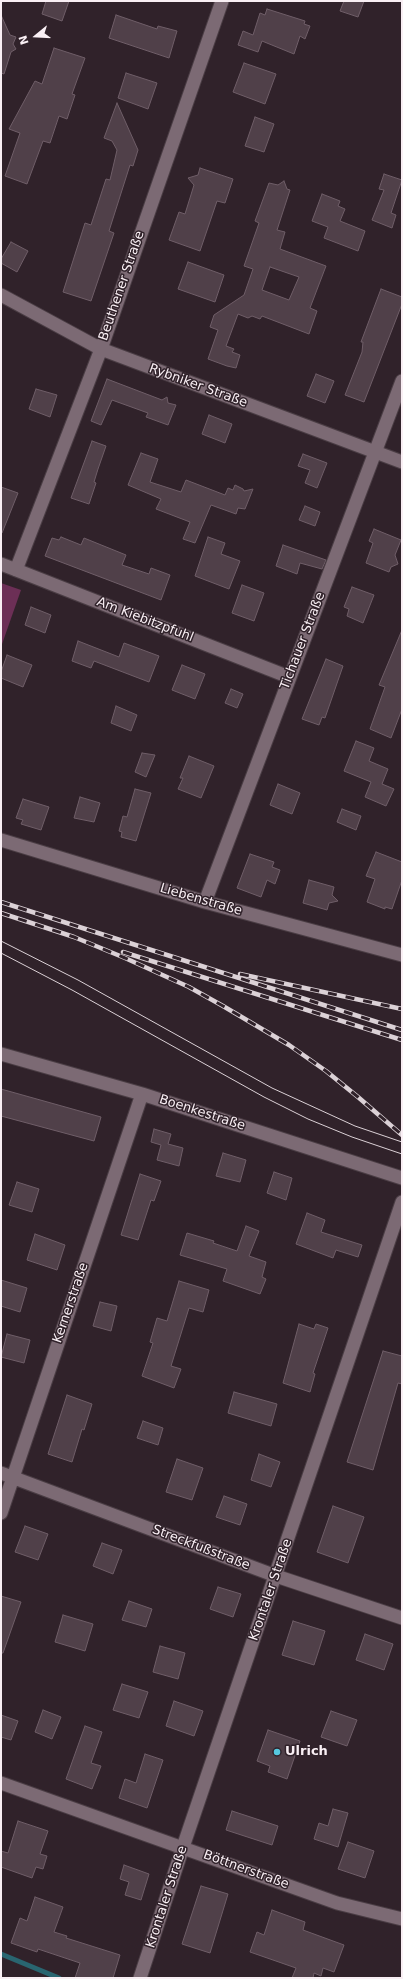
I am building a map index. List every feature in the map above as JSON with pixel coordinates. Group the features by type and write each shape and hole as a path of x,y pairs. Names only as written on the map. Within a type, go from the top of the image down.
{"street":[{"name":"Beuthener Straße","path":"16,570 101,350 222,1"},
{"name":"Rybniker Straße","path":"1,295 101,350 402,462"},
{"name":"Tichauer Straße","path":"205,902 402,381"},
{"name":"Am Kiebitzpfuhl","path":"1,564 289,677"},
{"name":"Liebenstraße","path":"1,840 205,902 402,955"},
{"name":"Boenkestraße","path":"1,1054 142,1094 402,1178"},
{"name":"Kernerstraße","path":"1,1513 7,1475 142,1094"},
{"name":"Krontaler Straße","path":"140,1978 402,1202"},
{"name":"Streckfußstraße","path":"7,1475 276,1576 402,1618"},
{"name":"Böttnerstraße","path":"1,1783 337,1903 402,1919"}],"shaded area":[{"path":"1,583 21,590 1,647"}],"building":[{"path":"46,1 69,1 62,21 42,14"},
{"path":"344,1 364,1 358,17 340,11"},
{"path":"267,9 305,21 304,24 310,26 305,39 300,36 294,54 262,41 258,52 238,45 243,31 253,35 260,13 265,15"},
{"path":"1,15 10,35 16,37 13,44 16,49 11,52 4,74 1,73"},
{"path":"116,15 157,29 158,26 177,31 169,58 109,38"},
{"path":"54,48 85,58 72,94 75,95 67,119 59,116 50,143 43,141 27,184 5,176 20,133 9,129 35,81 42,84"},
{"path":"244,63 276,74 265,104 233,92"},
{"path":"126,73 157,83 148,109 118,98"},
{"path":"117,103 138,150 133,166 130,165 109,231 114,233 91,301 63,292 85,223 91,225 106,179 110,180 117,150 112,141 104,138"},
{"path":"255,117 274,124 264,152 245,146"},
{"path":"200,168 233,179 225,203 217,201 200,251 169,240 179,212 185,214 194,185 188,178 198,175"},
{"path":"384,174 402,180 391,213 396,215 392,228 372,220 384,190 379,189"},
{"path":"284,181 287,189 290,190 277,230 285,232 280,249 326,266 310,308 317,311 309,334 262,316 260,319 252,316 248,318 238,314 226,346 234,349 232,352 240,355 236,368 227,366 208,359 218,330 210,327 214,315 244,295 253,269 244,266 259,223 255,221 269,183 278,185","holes":["270,267 299,277 289,300 262,290"]},
{"path":"322,194 340,201 338,206 345,209 340,221 365,231 358,251 324,238 328,227 312,221"},
{"path":"11,242 28,251 17,272 1,263 1,259"},
{"path":"188,262 224,275 215,302 178,289"},
{"path":"381,289 402,297 402,304 364,402 345,395 362,352 363,342 361,342"},
{"path":"316,374 334,381 325,403 307,396"},
{"path":"107,379 162,400 167,397 168,403 176,405 168,425 146,417 148,413 112,400 101,425 91,421"},
{"path":"36,389 57,395 50,417 29,409"},
{"path":"209,415 232,424 225,443 202,434"},
{"path":"92,441 106,446 94,482 96,483 89,504 71,498"},
{"path":"141,453 158,459 150,482 181,492 186,480 225,495 228,488 233,490 235,485 244,491 253,489 245,509 238,508 236,514 211,505 195,543 183,539 190,522 156,509 161,499 128,485"},
{"path":"303,454 327,463 317,488 305,483 310,470 298,466"},
{"path":"1,487 18,493 2,533 1,532"},
{"path":"305,506 320,512 315,526 299,520"},
{"path":"374,529 401,540 395,555 398,564 391,567 389,572 366,563 373,543 369,541"},
{"path":"61,537 81,545 84,538 126,555 122,565 149,574 151,568 170,575 161,600 45,556 52,538 59,540"},
{"path":"208,537 225,543 221,554 240,561 229,589 195,576"},
{"path":"283,545 326,560 322,569 300,563 297,574 276,566"},
{"path":"242,585 264,593 254,621 232,613"},
{"path":"352,587 374,595 363,623 347,616 349,609 344,607"},
{"path":"31,607 51,615 45,633 25,625"},
{"path":"402,630 402,709 391,738 370,729 385,687 379,685"},
{"path":"78,641 119,657 124,643 159,656 149,682 94,661 91,668 72,661"},
{"path":"7,655 32,665 23,687 1,678 1,672"},
{"path":"326,659 343,666 325,718 322,717 319,725 302,719"},
{"path":"182,665 205,674 195,699 172,690"},
{"path":"231,689 243,694 237,708 225,703"},
{"path":"116,706 137,715 131,731 111,723"},
{"path":"356,741 374,748 369,761 388,769 382,784 394,789 386,806 365,797 371,782 344,771"},
{"path":"142,753 155,755 146,777 135,772"},
{"path":"189,756 214,766 201,798 178,789 183,778 180,778"},
{"path":"278,784 300,793 292,814 270,805"},
{"path":"135,789 151,793 136,841 121,837 122,832 119,831 123,816 127,817"},
{"path":"80,797 100,803 94,822 74,818"},
{"path":"23,799 49,807 41,830 21,824 23,820 16,818"},
{"path":"342,809 361,816 356,830 337,822"},
{"path":"376,852 402,862 402,880 392,909 385,907 385,909 367,902 375,879 366,876"},
{"path":"250,854 274,862 272,867 280,870 275,884 267,880 261,897 237,888"},
{"path":"309,880 334,887 332,895 338,901 329,903 327,910 303,903"},
{"path":"1,1089 101,1117 94,1141 1,1116"},
{"path":"154,1129 171,1134 168,1144 183,1148 179,1166 157,1160 161,1145 151,1142"},
{"path":"223,1153 246,1160 240,1182 216,1176"},
{"path":"274,1172 292,1178 286,1200 267,1193"},
{"path":"140,1174 161,1181 154,1201 151,1200 138,1240 121,1235"},
{"path":"17,1182 39,1189 32,1212 9,1205"},
{"path":"307,1213 325,1220 321,1232 362,1245 358,1257 336,1250 333,1258 296,1244"},
{"path":"246,1226 259,1231 249,1256 266,1262 262,1277 266,1279 260,1294 223,1281 227,1269 180,1255 187,1233 214,1241 213,1243 237,1251"},
{"path":"35,1234 65,1245 57,1270 27,1260"},
{"path":"1,1280 27,1288 20,1312 1,1306"},
{"path":"179,1281 209,1290 203,1312 189,1308 171,1366 181,1369 174,1388 142,1376 153,1343 150,1342 157,1318 167,1321"},
{"path":"100,1302 117,1306 111,1331 93,1326"},
{"path":"299,1324 314,1329 316,1324 328,1328 313,1373 315,1374 310,1392 283,1383"},
{"path":"7,1334 30,1340 24,1363 1,1357"},
{"path":"383,1351 402,1356 402,1384 398,1383 373,1470 347,1462"},
{"path":"234,1392 277,1404 271,1426 228,1413"},
{"path":"67,1395 92,1404 84,1430 82,1429 72,1462 48,1454"},
{"path":"143,1421 163,1428 158,1445 137,1438"},
{"path":"259,1454 280,1462 271,1487 251,1480"},
{"path":"177,1459 203,1468 192,1500 166,1492"},
{"path":"224,1496 247,1504 240,1525 216,1517"},
{"path":"333,1506 364,1517 348,1563 317,1552"},
{"path":"25,1526 48,1534 38,1560 15,1552"},
{"path":"102,1543 122,1550 113,1574 93,1566"},
{"path":"218,1587 241,1594 233,1617 210,1609"},
{"path":"1,1596 21,1602 3,1653 1,1653"},
{"path":"129,1601 152,1609 146,1627 122,1620"},
{"path":"63,1615 93,1624 85,1651 55,1642"},
{"path":"293,1621 325,1631 314,1665 282,1655"},
{"path":"365,1634 393,1644 384,1670 356,1660"},
{"path":"160,1646 185,1653 178,1679 153,1672"},
{"path":"122,1684 148,1692 139,1718 113,1710"},
{"path":"174,1701 203,1711 194,1736 166,1726"},
{"path":"43,1710 61,1717 52,1739 35,1732"},
{"path":"331,1711 357,1720 347,1746 321,1737"},
{"path":"1,1715 18,1721 11,1740 1,1737"},
{"path":"85,1726 102,1732 91,1763 101,1766 92,1789 66,1779"},
{"path":"268,1730 300,1741 287,1779 268,1772 270,1766 257,1761"},
{"path":"145,1754 163,1760 147,1808 119,1798 125,1779 136,1783"},
{"path":"333,1809 348,1813 338,1847 314,1839 319,1823 328,1826"},
{"path":"232,1811 278,1826 272,1845 226,1830"},
{"path":"18,1821 48,1831 40,1854 47,1856 43,1869 36,1867 32,1878 1,1867 1,1851 8,1853"},
{"path":"348,1842 374,1851 365,1878 338,1869"},
{"path":"124,1865 149,1874 141,1900 125,1895 129,1882 120,1879"},
{"path":"201,1886 228,1894 210,1953 182,1944"},
{"path":"35,1897 63,1907 54,1932 67,1936 66,1938 120,1955 113,1978 75,1978 80,1963 38,1949 37,1952 11,1943 20,1918 27,1921"},
{"path":"272,1910 305,1922 303,1930 344,1945 334,1972 323,1968 321,1976 314,1973 313,1978 292,1978 296,1968 250,1952 257,1932 264,1935"}],"waterway":[{"path":"1,1954 59,1978"}],"tram line":[{"path":"1,941 78,980 272,1088 355,1126 402,1142"},
{"path":"1,953 72,990 264,1097 308,1119 352,1137 402,1154"}],"railway":[{"path":"1,902 402,1030"},
{"path":"1,913 74,937 189,987 289,1045 326,1071 402,1135"},
{"path":"123,952 402,1040"},
{"path":"240,974 402,1009"}],"place":[{"name":"Ulrich","path":"277,1752"}]}
